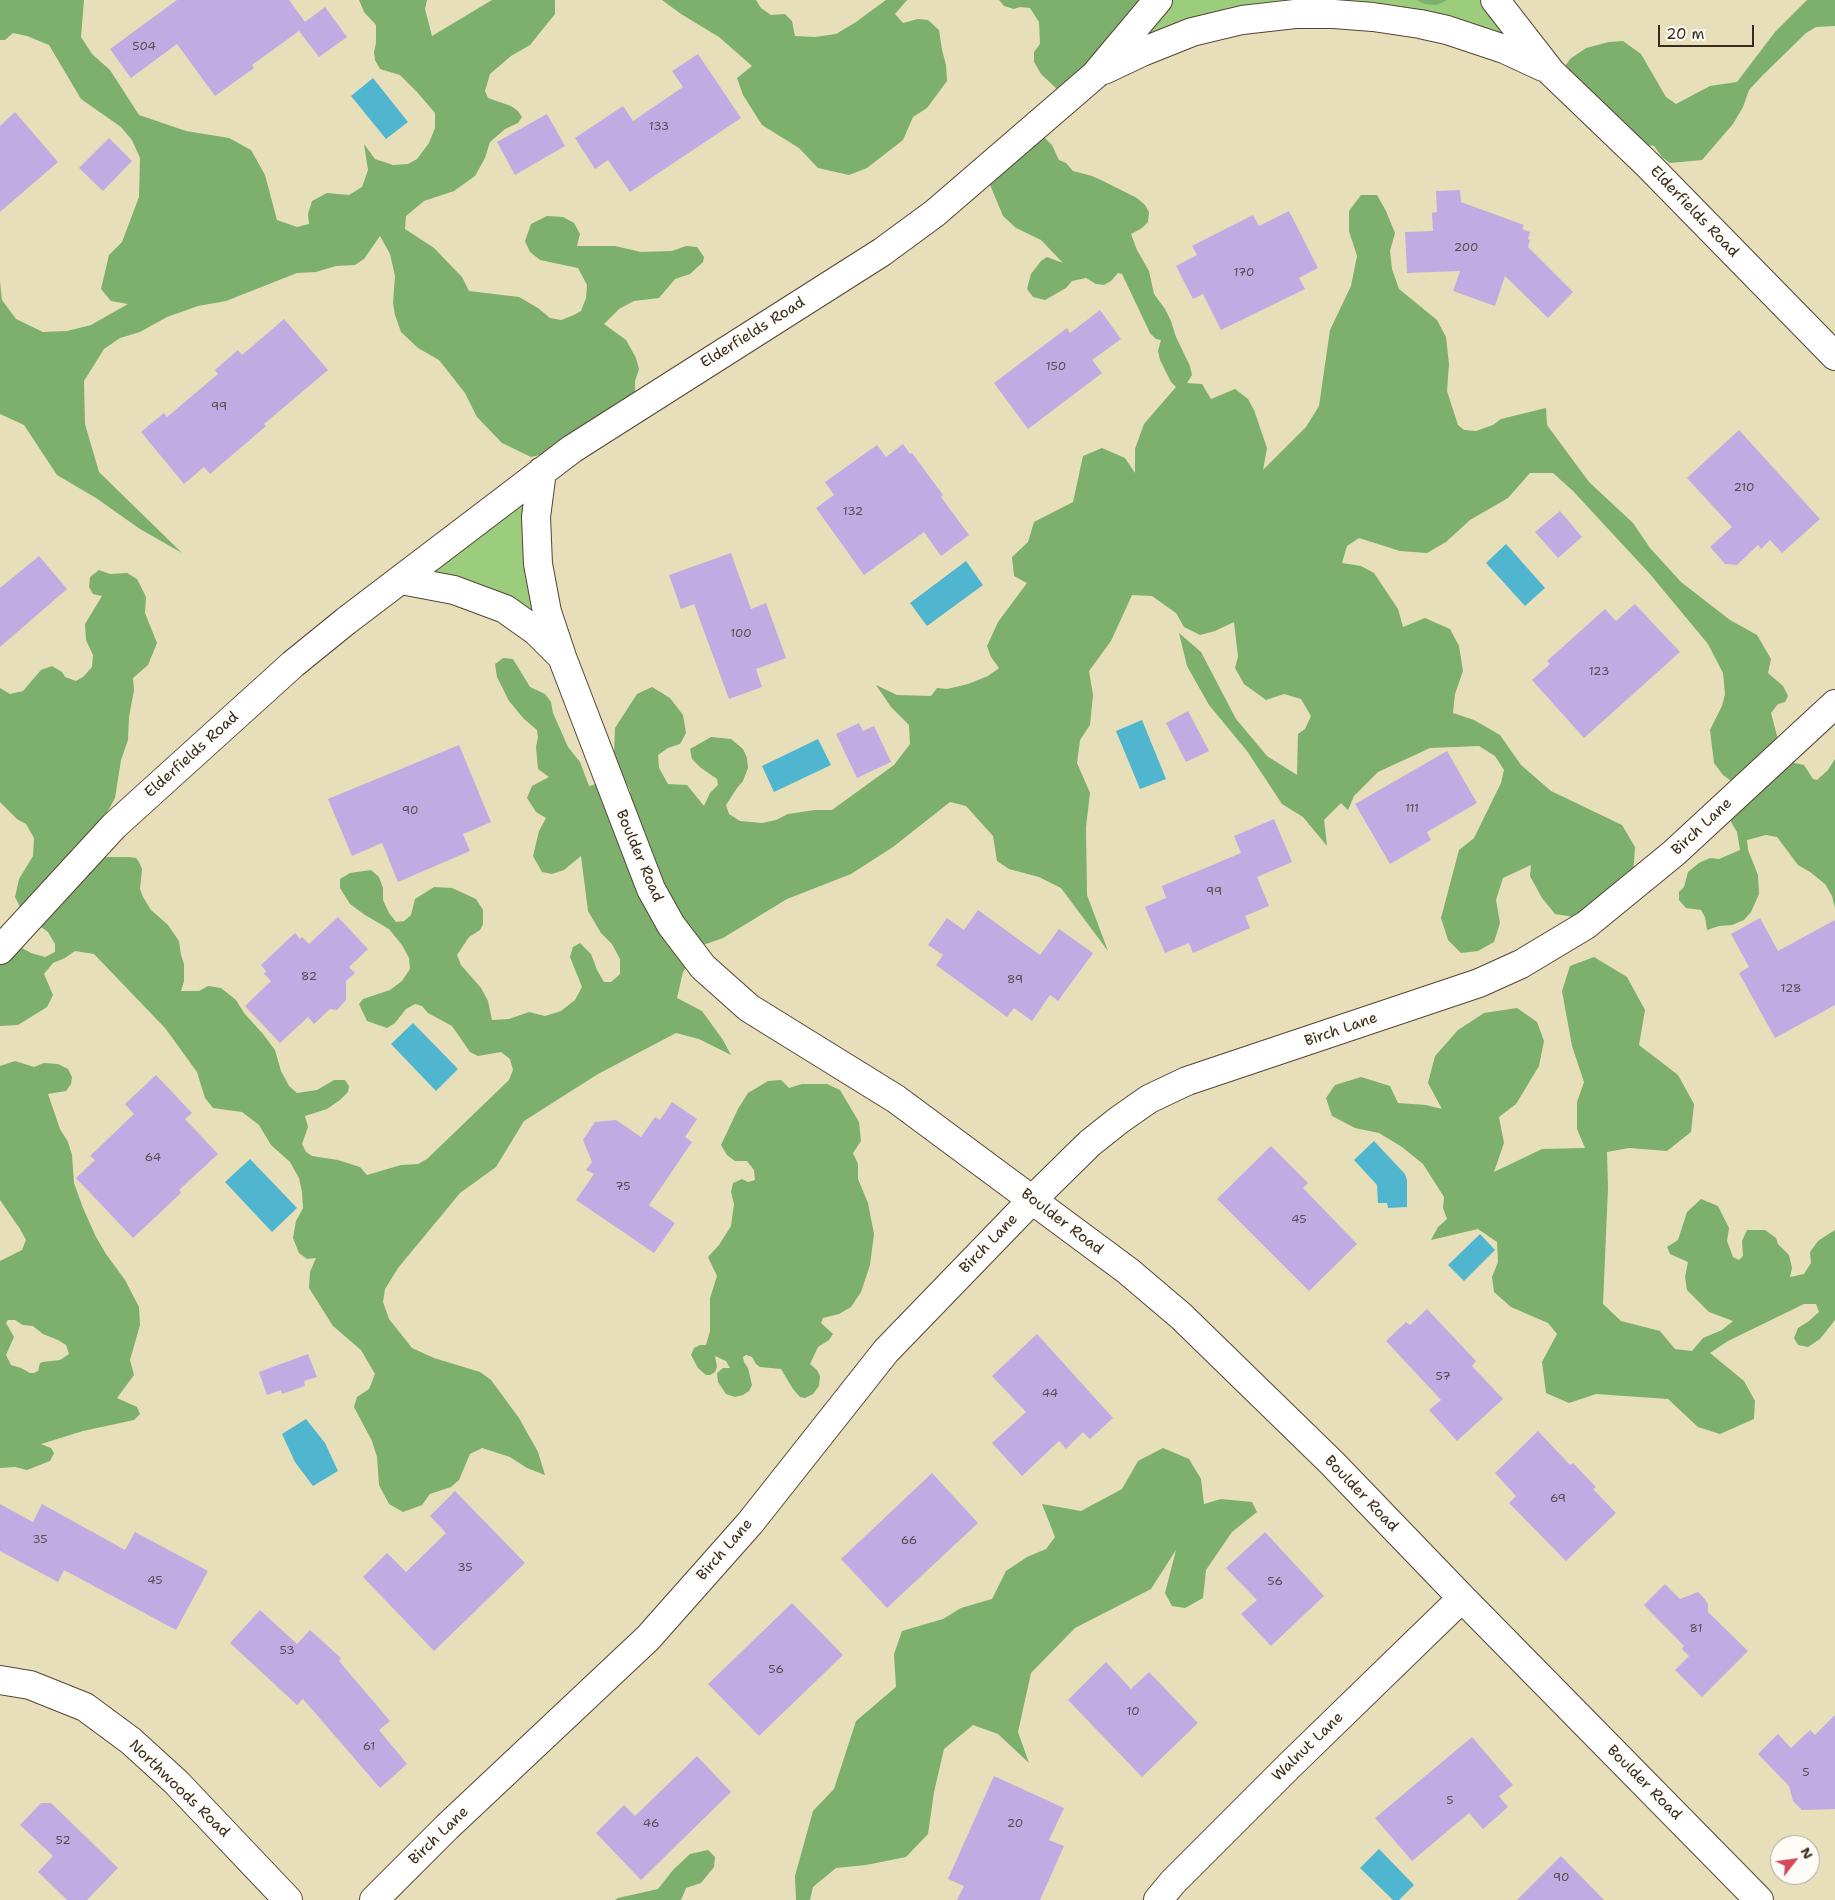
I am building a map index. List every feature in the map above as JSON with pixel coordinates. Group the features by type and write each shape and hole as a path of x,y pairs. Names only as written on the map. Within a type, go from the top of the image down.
{"street":[{"name":"Elderfields Road","path":"0,950 114,826 293,664 542,471 639,405 882,252 935,213 1095,75 1158,0"},
{"name":"Elderfields Road","path":"1495,0 1551,72 1649,166 1835,356"},
{"name":"Elderfields Road","path":"1095,75 1142,52 1192,32 1242,20 1295,14 1373,17 1447,30 1504,49 1551,72"},
{"name":"Boulder Road","path":"542,471 536,516 538,564 547,612 562,657 651,889 671,925 703,966 749,1008 896,1098 1128,1271 1187,1321 1332,1463 1759,1900"},
{"path":"401,580 454,590 505,609 536,630 562,657"},
{"name":"Birch Lane","path":"374,1900 453,1822 648,1638 750,1523 886,1351 1090,1143 1119,1120 1149,1100 1187,1081 1479,983 1521,964 1586,925 1674,853 1835,704"},
{"name":"Walnut Lane","path":"1158,1900 1173,1882 1290,1765 1462,1598"},
{"name":"Northwoods Road","path":"0,1680 30,1685 84,1707 131,1741 176,1782 288,1900"}],"green space":[{"path":"0,0 84,0 81,37 92,54 110,70 139,115 186,131 229,138 251,150 265,175 277,220 297,227 309,224 308,214 312,201 327,193 349,195 362,187 368,170 364,144 375,159 393,165 408,164 417,159 429,143 435,128 435,113 417,92 400,75 380,69 375,60 374,52 376,25 364,12 359,0 427,0 425,9 432,36 492,0 555,0 555,14 530,45 511,56 490,74 485,91 488,98 511,106 522,117 518,123 505,129 490,142 485,158 475,176 454,191 424,201 406,216 405,229 434,248 462,277 469,291 519,297 538,308 550,318 561,320 581,311 586,298 587,285 578,268 540,260 530,252 525,241 531,224 547,216 563,217 574,223 580,234 577,246 615,246 641,252 672,251 686,246 697,247 704,257 703,262 690,274 675,279 659,298 634,301 619,309 604,324 626,340 636,358 639,369 635,381 635,398 559,451 531,457 502,443 477,417 465,393 439,360 418,348 401,332 393,303 395,276 390,254 380,236 364,259 355,265 336,266 316,272 297,273 226,301 198,306 167,317 140,332 120,338 104,349 84,381 85,424 99,472 182,553 140,529 96,498 57,475 24,425 0,414 0,282 2,300 16,319 43,332 67,331 91,325 128,304 111,301 101,289 109,255 122,242 139,197 140,158 132,140 121,127 81,99 49,45 27,36 13,33 5,40 0,40"},
{"path":"662,0 756,0 761,8 771,15 785,14 792,21 795,36 815,37 836,34 886,0 907,0 895,14 903,23 918,19 928,20 939,30 947,81 927,108 913,117 903,140 867,168 849,175 818,168 799,148 762,125 743,95 737,78 752,66 719,37"},
{"path":"999,0 1152,0 1072,89 1057,89 1041,74 1034,62 1034,52 1040,44 1039,22 1030,8 1020,7 1014,9 1004,6"},
{"path":"1158,0 1495,0 1538,56 1295,14 1118,63"},
{"path":"1417,0 1447,0 1437,5 1424,4"},
{"path":"1807,0 1835,0 1835,26 1816,27 1806,33 1763,75 1749,90 1743,107 1733,124 1702,160 1670,163 1662,157 1654,146 1644,145 1560,74 1570,59 1586,48 1609,42 1623,41 1641,54 1666,97 1676,104 1710,86 1737,82 1775,32"},
{"path":"1021,133 1045,138 1052,145 1059,160 1066,163 1073,171 1103,181 1137,198 1145,205 1149,212 1148,222 1131,234 1137,250 1149,271 1154,294 1171,321 1176,337 1190,366 1192,375 1187,383 1202,384 1211,399 1235,389 1248,399 1254,410 1267,448 1263,470 1306,427 1319,406 1330,330 1351,286 1357,256 1349,231 1349,211 1361,195 1377,195 1395,233 1390,251 1392,269 1399,289 1437,320 1446,337 1449,364 1447,391 1458,425 1464,430 1476,431 1493,425 1501,419 1546,408 1547,425 1589,482 1633,523 1650,548 1681,582 1730,620 1757,635 1771,659 1768,673 1783,686 1788,696 1785,702 1778,704 1771,713 1780,747 1790,762 1804,765 1813,779 1817,780 1828,770 1835,759 1835,908 1832,896 1825,884 1798,865 1777,837 1766,835 1747,840 1748,850 1758,875 1759,894 1751,912 1744,920 1732,925 1719,926 1707,930 1705,917 1701,910 1686,908 1679,900 1679,892 1684,887 1688,872 1699,863 1710,858 1719,859 1740,850 1737,832 1731,822 1730,811 1734,783 1723,775 1714,763 1710,730 1722,706 1725,694 1723,673 1708,644 1649,573 1573,491 1553,473 1530,473 1508,498 1470,520 1446,542 1427,553 1400,551 1359,538 1347,546 1342,563 1361,566 1374,573 1398,609 1403,627 1425,618 1450,629 1459,646 1463,671 1455,694 1453,713 1474,720 1500,735 1521,765 1551,791 1622,825 1635,847 1633,876 1574,917 1555,914 1542,898 1530,876 1531,865 1503,878 1496,900 1500,923 1494,942 1478,951 1461,953 1448,940 1441,918 1459,850 1474,838 1501,783 1504,770 1495,756 1479,746 1430,748 1378,772 1354,796 1348,810 1341,803 1324,820 1327,846 1303,817 1282,804 1247,751 1209,705 1187,666 1179,633 1201,652 1236,719 1267,756 1297,775 1298,734 1305,729 1311,716 1301,699 1284,694 1266,700 1244,684 1235,668 1238,657 1234,622 1215,631 1200,635 1184,627 1176,613 1152,596 1132,595 1111,641 1089,671 1093,695 1090,725 1080,740 1077,763 1090,793 1086,827 1087,895 1108,951 1061,888 1039,877 1009,869 997,861 993,836 966,806 950,802 893,847 851,874 787,899 723,938 700,946 683,972 677,998 702,1011 723,1040 731,1055 699,1039 676,1033 598,1074 524,1121 496,1167 460,1193 398,1268 385,1289 383,1302 389,1319 412,1348 434,1358 480,1372 491,1380 519,1418 538,1452 545,1475 527,1468 510,1457 482,1448 470,1454 459,1480 451,1487 430,1494 422,1505 403,1512 389,1504 379,1485 377,1457 372,1441 354,1407 357,1397 369,1389 375,1374 361,1350 333,1326 309,1288 310,1272 316,1258 307,1259 299,1253 293,1238 296,1221 303,1208 299,1178 290,1162 271,1145 259,1125 242,1112 213,1108 205,1098 197,1072 165,1028 94,954 75,951 53,963 44,974 53,995 47,1007 18,1025 0,1026 0,936 31,953 45,957 55,952 55,944 48,932 24,915 15,897 19,879 33,856 34,838 26,824 17,819 0,802 0,688 10,694 23,691 41,670 52,666 62,672 65,677 76,681 83,677 92,667 93,655 86,640 85,624 102,596 93,594 89,587 90,577 99,570 110,574 127,573 137,579 146,597 145,613 157,643 148,665 133,678 134,690 129,717 128,740 121,760 115,798 96,828 100,857 129,857 136,858 139,862 142,869 140,889 143,897 151,910 168,925 179,941 184,964 184,981 181,991 199,991 208,986 221,988 236,1000 244,1013 275,1050 281,1071 289,1086 297,1093 317,1090 334,1080 345,1080 349,1086 348,1092 340,1100 327,1109 305,1116 308,1127 302,1144 306,1152 312,1156 338,1160 360,1167 367,1175 401,1165 418,1164 427,1159 509,1080 513,1070 510,1059 501,1052 478,1056 470,1052 452,1026 428,1013 422,1006 415,1004 406,1009 395,1023 387,1028 367,1021 359,1004 363,999 390,990 402,981 410,969 409,958 402,945 389,929 350,904 340,888 340,879 350,873 371,870 379,877 383,888 383,900 396,922 404,921 411,915 415,899 434,887 452,888 476,899 483,910 483,924 480,930 469,937 457,955 461,965 481,988 488,1001 492,1020 509,1019 529,1012 545,1016 561,1011 575,1000 582,987 570,957 573,947 580,943 591,954 604,982 611,982 620,974 620,959 612,944 601,933 588,911 581,856 564,870 552,874 542,872 533,856 539,831 546,818 536,812 527,798 532,786 549,777 538,769 537,730 524,719 509,701 497,677 495,664 503,658 513,659 530,687 545,694 551,702 553,713 568,747 580,762 589,786 599,783 631,802 630,790 620,773 614,752 615,728 637,694 652,687 670,698 683,715 686,733 680,744 668,748 658,755 659,768 668,784 687,785 704,806 710,793 718,785 717,779 692,759 690,749 711,737 731,739 743,749 747,758 748,768 743,781 726,805 729,814 740,821 762,823 776,820 788,814 815,810 832,810 894,765 910,744 909,725 891,707 876,685 897,695 931,696 937,688 947,689 968,684 988,676 999,668 991,657 987,646 998,622 1027,583 1014,576 1012,557 1028,542 1034,522 1073,502 1083,456 1102,448 1125,458 1135,473 1135,449 1144,424 1176,387 1171,382 1160,360 1158,351 1161,340 1156,339 1150,333 1122,274 1118,273 1111,281 1104,285 1096,284 1086,278 1072,281 1066,288 1045,300 1033,297 1027,289 1031,274 1041,261 1047,257 1063,263 1041,240 1016,228 1003,216 988,180"},
{"path":"542,471 536,631 401,580"},
{"path":"1594,957 1627,977 1645,1010 1639,1045 1678,1075 1694,1104 1691,1132 1667,1151 1629,1148 1607,1152 1608,1188 1603,1304 1621,1321 1660,1331 1675,1349 1692,1351 1703,1338 1722,1330 1733,1321 1709,1312 1687,1290 1685,1277 1688,1262 1670,1254 1667,1247 1678,1240 1687,1212 1701,1199 1718,1206 1729,1228 1727,1241 1733,1257 1739,1260 1743,1256 1742,1241 1747,1230 1765,1230 1776,1238 1778,1244 1789,1255 1792,1268 1790,1277 1804,1274 1811,1263 1810,1252 1818,1241 1835,1230 1835,1320 1820,1339 1808,1347 1798,1345 1794,1338 1798,1328 1819,1312 1816,1304 1804,1304 1728,1341 1710,1353 1744,1381 1755,1401 1754,1419 1720,1434 1698,1427 1668,1399 1596,1394 1569,1403 1546,1393 1542,1362 1557,1334 1548,1323 1511,1307 1494,1292 1492,1277 1498,1262 1497,1242 1478,1229 1431,1240 1438,1227 1447,1219 1443,1208 1444,1197 1423,1164 1402,1147 1379,1133 1355,1128 1332,1116 1326,1098 1335,1085 1361,1077 1390,1086 1398,1103 1426,1105 1442,1109 1428,1083 1435,1056 1458,1030 1484,1013 1517,1008 1537,1022 1544,1041 1539,1066 1516,1104 1499,1117 1504,1143 1494,1172 1542,1149 1585,1148 1577,1129 1577,1102 1584,1082 1572,1046 1562,991 1570,966"},
{"path":"15,1061 34,1067 44,1063 58,1064 68,1069 72,1077 71,1084 66,1091 48,1094 60,1129 68,1142 72,1155 74,1183 96,1237 125,1280 139,1307 140,1325 130,1360 134,1375 117,1398 137,1407 140,1414 134,1420 83,1431 41,1444 51,1448 54,1453 50,1461 27,1470 15,1467 0,1468 0,1261 22,1250 26,1240 0,1200 0,1066","holes":["8,1320 15,1320 23,1325 33,1326 43,1334 66,1345 69,1354 60,1360 40,1363 38,1371 34,1373 11,1365 6,1355 14,1337 6,1323"]},
{"path":"781,1080 789,1088 802,1084 827,1084 840,1090 859,1122 861,1141 853,1153 858,1164 858,1179 868,1203 874,1234 870,1265 861,1292 851,1307 839,1314 823,1318 821,1323 833,1334 829,1340 818,1347 810,1364 817,1370 820,1376 819,1386 813,1394 805,1398 800,1397 781,1369 760,1367 752,1357 746,1355 743,1357 744,1362 748,1368 752,1385 749,1391 735,1397 726,1394 718,1382 717,1373 723,1368 730,1368 726,1361 715,1356 717,1367 715,1372 706,1375 698,1368 691,1355 694,1348 706,1345 710,1331 710,1298 717,1276 708,1257 719,1245 731,1226 734,1204 731,1192 733,1183 742,1179 748,1182 755,1180 754,1170 747,1161 735,1161 727,1155 721,1145 738,1109 748,1093 768,1081"},
{"path":"1163,1448 1189,1459 1201,1479 1204,1504 1221,1499 1252,1502 1257,1512 1232,1532 1206,1570 1203,1598 1185,1608 1172,1606 1165,1593 1176,1550 1151,1589 1075,1628 1031,1673 1018,1732 1029,1763 998,1734 973,1725 944,1749 934,1792 928,1834 906,1857 866,1865 836,1868 813,1887 810,1900 796,1900 795,1876 813,1811 834,1789 856,1721 896,1687 894,1654 902,1631 943,1619 961,1608 992,1599 1006,1571 1027,1557 1046,1549 1055,1537 1042,1504 1081,1511 1122,1489 1138,1461"},
{"path":"708,1850 715,1857 714,1867 701,1883 686,1888 681,1900 615,1900 658,1889 673,1870 690,1854"}],"water":[{"path":"373,78 408,122 386,139 351,96"},
{"path":"1506,544 1545,588 1525,606 1486,563"},
{"path":"966,561 983,585 927,626 910,603"},
{"path":"1142,720 1166,779 1140,789 1116,731"},
{"path":"818,739 831,765 774,792 762,766"},
{"path":"413,1023 458,1069 436,1091 391,1044"},
{"path":"1374,1141 1405,1174 1407,1180 1407,1207 1388,1208 1387,1203 1378,1203 1377,1185 1354,1160"},
{"path":"250,1159 297,1208 272,1232 225,1182"},
{"path":"1480,1234 1495,1250 1464,1281 1448,1265"},
{"path":"306,1419 325,1443 338,1471 313,1486 295,1462 282,1434"},
{"path":"1379,1849 1414,1885 1399,1900 1393,1900 1360,1868"}],"building":[{"path":"177,0 289,0 305,22 325,7 347,37 319,57 299,31 252,65 254,68 215,96 177,44 131,78 110,49"},
{"path":"698,54 741,118 630,192 608,160 595,169 575,138 623,106 633,121 683,87 672,71"},
{"path":"15,112 58,162 0,212 0,126"},
{"path":"547,114 565,146 515,175 497,142"},
{"path":"109,138 132,161 103,191 79,168"},
{"path":"1460,190 1461,202 1524,225 1522,229 1530,232 1528,247 1573,292 1548,318 1505,276 1495,306 1453,291 1460,271 1407,273 1405,232 1433,231 1432,213 1437,212 1436,191"},
{"path":"1289,211 1318,268 1299,278 1305,289 1221,330 1203,294 1193,299 1176,266 1197,255 1192,246 1253,215 1259,226"},
{"path":"1100,310 1121,339 1092,360 1102,373 1028,429 994,383 1067,328 1070,333"},
{"path":"284,319 328,370 264,424 266,426 210,474 204,467 184,484 141,432 164,413 167,417 218,374 215,370 238,350 242,355"},
{"path":"1739,430 1820,519 1782,553 1770,540 1761,549 1758,545 1737,565 1725,564 1710,547 1732,527 1687,478"},
{"path":"903,444 910,454 912,453 943,495 941,497 969,535 941,556 924,532 864,575 816,508 834,495 825,482 877,445 886,457"},
{"path":"1560,511 1582,537 1558,558 1535,532"},
{"path":"731,553 751,609 766,603 786,658 756,669 762,687 729,699 694,604 681,609 669,575"},
{"path":"39,556 67,589 0,647 0,588"},
{"path":"1635,604 1680,652 1584,738 1532,680 1550,664 1547,661 1605,609 1616,621"},
{"path":"1188,711 1209,751 1186,762 1166,723"},
{"path":"859,723 863,731 874,726 891,762 857,778 836,734"},
{"path":"459,745 491,822 463,834 470,851 398,882 382,843 352,856 328,799"},
{"path":"1447,751 1477,803 1427,832 1431,840 1390,864 1355,804"},
{"path":"1274,819 1292,862 1257,877 1269,906 1245,916 1250,928 1193,953 1189,943 1165,953 1145,907 1166,898 1162,886 1241,853 1234,836"},
{"path":"978,910 1040,955 1059,929 1093,953 1058,1001 1050,995 1032,1021 1014,1008 1007,1017 936,965 943,955 928,945 947,918 964,930"},
{"path":"338,917 368,949 349,967 355,973 346,981 346,1000 337,1010 330,1009 314,1024 308,1017 280,1043 245,1006 271,981 264,974 266,971 261,965 295,933 300,939 302,937 309,944"},
{"path":"1760,918 1778,951 1835,920 1835,1005 1775,1038 1739,973 1749,967 1731,934"},
{"path":"156,1075 192,1113 185,1119 218,1154 179,1190 181,1193 133,1238 76,1178 95,1160 90,1156 134,1114 125,1104"},
{"path":"672,1102 697,1119 685,1137 692,1142 649,1205 675,1223 654,1253 576,1200 594,1174 586,1170 592,1162 583,1140 595,1122 616,1120 641,1137 655,1117 660,1120"},
{"path":"1271,1146 1308,1183 1303,1188 1357,1244 1309,1291 1217,1199"},
{"path":"1427,1309 1476,1361 1472,1366 1503,1399 1457,1441 1429,1410 1441,1400 1386,1341 1406,1322 1410,1325"},
{"path":"1037,1334 1113,1418 1090,1439 1083,1432 1066,1449 1059,1441 1022,1476 992,1443 1026,1412 992,1376"},
{"path":"308,1354 317,1377 304,1381 305,1386 282,1394 281,1390 267,1395 259,1372"},
{"path":"1538,1431 1570,1465 1573,1463 1596,1487 1593,1489 1616,1513 1566,1561 1509,1503 1516,1496 1495,1473"},
{"path":"932,1473 978,1523 887,1608 841,1559"},
{"path":"455,1491 525,1563 434,1651 363,1577 387,1553 406,1572 446,1533 430,1516"},
{"path":"0,1504 33,1522 42,1504 125,1550 135,1532 208,1571 176,1630 64,1570 58,1582 0,1551"},
{"path":"1265,1532 1324,1596 1271,1646 1241,1614 1257,1600 1226,1568"},
{"path":"1665,1584 1680,1599 1698,1592 1708,1604 1708,1612 1748,1651 1702,1697 1675,1670 1689,1656 1682,1649 1684,1646 1644,1605"},
{"path":"792,1603 843,1655 759,1736 708,1684"},
{"path":"260,1610 297,1644 310,1630 341,1658 339,1661 390,1721 379,1730 407,1764 380,1788 303,1699 297,1705 230,1643"},
{"path":"1106,1662 1131,1689 1149,1672 1198,1723 1142,1777 1068,1700"},
{"path":"1835,1715 1835,1809 1802,1810 1793,1801 1789,1786 1758,1754 1778,1734 1791,1748 1810,1730 1815,1735"},
{"path":"1472,1737 1513,1785 1499,1796 1508,1807 1483,1829 1469,1813 1412,1861 1375,1818"},
{"path":"697,1756 731,1792 641,1880 596,1833 624,1805 635,1816"},
{"path":"994,1776 1064,1808 1049,1840 1064,1846 1040,1900 957,1900 964,1886 948,1879"},
{"path":"41,1803 51,1803 118,1868 87,1900 67,1900 38,1872 53,1856 20,1825"},
{"path":"1561,1856 1604,1900 1517,1900"}]}
